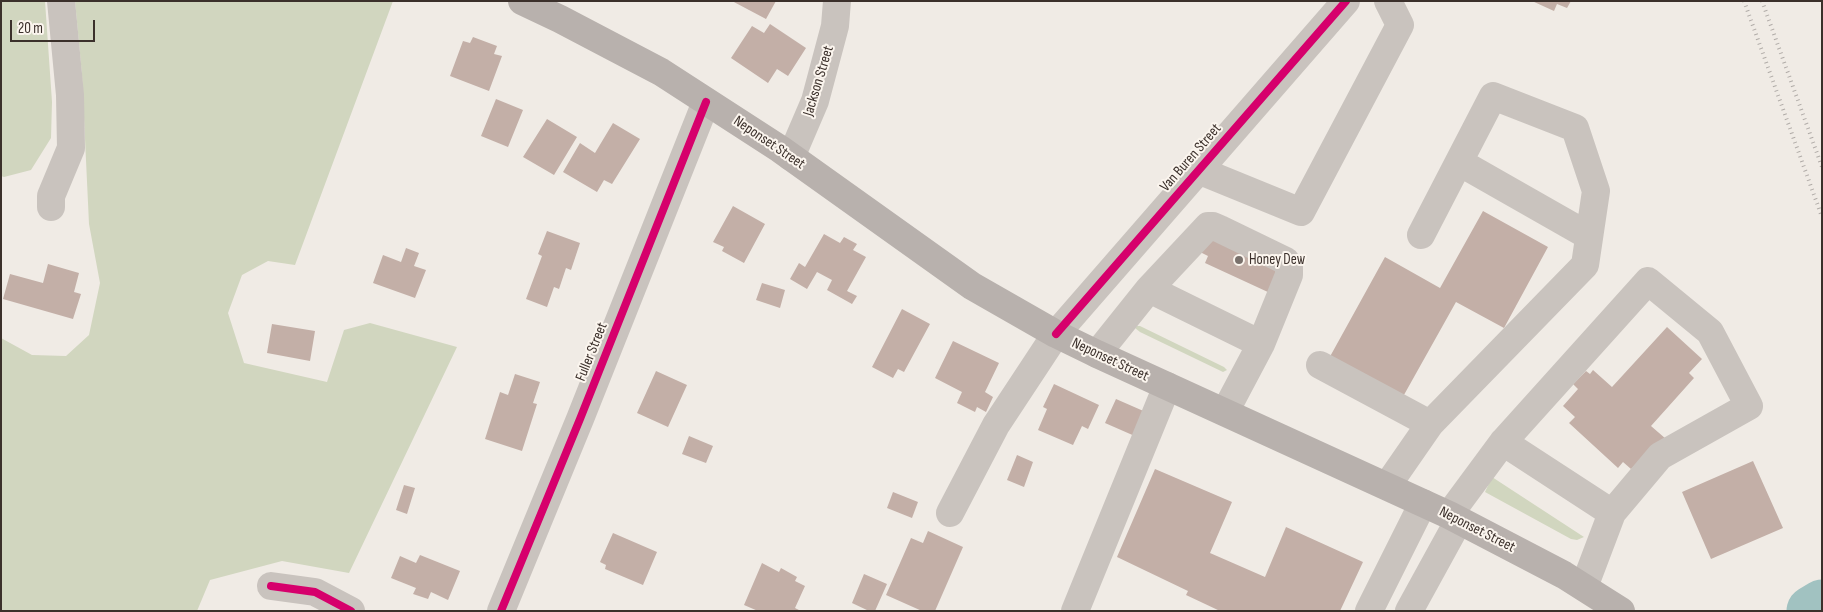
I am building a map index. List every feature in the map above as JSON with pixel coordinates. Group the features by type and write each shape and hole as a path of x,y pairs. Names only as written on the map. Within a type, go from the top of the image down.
{"main road":[{"name":"Neponset Street","path":"522,1 661,72 791,157 972,286 1056,334 1454,517 1564,575 1621,611"}],"street":[{"path":"51,208 51,196 71,148 70,95 61,1"},
{"name":"Jackson Street","path":"791,157 815,101 835,26 837,1"},
{"name":"Van Buren Street","path":"950,514 996,425 1056,334 1346,1"},
{"path":"1198,170 1301,212 1400,25 1388,1"},
{"path":"1388,486 1430,424 1585,266 1596,191 1575,128 1493,96 1421,235"},
{"name":"Fuller Street","path":"501,611 584,410 706,102"},
{"path":"1459,162 1589,236"},
{"path":"1097,354 1149,290 1208,226 1213,226 1286,261 1289,267 1289,275 1260,344 1225,412"},
{"path":"1409,611 1454,517 1503,442 1648,281 1710,332 1749,406 1660,456 1612,513 1584,587"},
{"path":"1149,290 1260,344"},
{"path":"1320,365 1430,424"},
{"path":"1078,610 1167,386"},
{"path":"1503,442 1612,513"},
{"path":"1369,611 1423,503"},
{"path":"271,586 314,592 351,611"}],"green space":[{"path":"1,1 45,1 52,102 51,138 31,170 4,177 1,176"},
{"path":"75,1 393,1 295,265 268,261 242,275 228,313 244,363 327,382 344,330 370,323 457,347 349,573 282,561 210,580 197,611 1,611 1,338 32,355 66,356 89,335 100,283 89,224 82,75"},
{"path":"1137,326 1227,370 1223,372 1140,332 1135,328"},
{"path":"1492,477 1584,537 1577,540 1571,539 1485,492"}],"building":[{"path":"732,1 776,1 766,19"},
{"path":"1532,1 1571,1 1567,8 1557,4 1554,11"},
{"path":"770,24 806,48 788,76 777,69 768,83 731,58 752,26 764,33"},
{"path":"473,37 497,46 494,54 502,56 489,91 450,76 463,41 470,43"},
{"path":"496,99 523,110 508,147 481,136"},
{"path":"547,119 577,137 554,175 523,157"},
{"path":"613,123 640,139 612,184 604,180 597,192 563,172 580,143 595,153"},
{"path":"733,206 765,224 744,263 722,251 724,247 713,242"},
{"path":"1483,211 1548,247 1504,328 1456,302 1400,402 1327,362 1385,257 1440,288"},
{"name":"Honey Dew","path":"1212,230 1283,265 1270,293 1205,263 1208,256 1194,249"},
{"path":"547,231 580,243 571,270 566,268 559,289 554,287 547,307 526,299 542,256 538,254"},
{"path":"824,234 840,243 844,237 857,244 853,250 866,257 847,291 857,296 852,304 827,290 832,280 817,272 807,289 790,279 799,263 805,267"},
{"path":"406,248 419,253 414,266 426,270 415,298 373,283 383,255 401,262"},
{"path":"48,264 79,273 74,292 81,294 73,319 3,299 10,274 43,283"},
{"path":"762,283 785,290 780,308 756,300"},
{"path":"902,309 930,324 904,372 898,369 893,378 872,367"},
{"path":"272,324 315,331 310,361 267,353"},
{"path":"1667,327 1702,359 1689,373 1694,378 1651,426 1666,439 1631,469 1623,462 1618,468 1569,423 1575,417 1563,406 1578,389 1573,384 1586,371 1590,374 1593,370 1612,387"},
{"path":"953,341 999,363 985,392 993,397 986,412 977,407 975,412 957,403 962,392 935,378"},
{"path":"656,371 687,385 668,427 637,413"},
{"path":"515,374 540,382 533,403 537,404 522,451 485,439 500,392 508,395"},
{"path":"1054,384 1099,405 1088,429 1082,426 1073,445 1038,430 1047,409 1043,407"},
{"path":"1116,399 1148,413 1137,437 1105,423"},
{"path":"689,436 713,446 706,463 682,454"},
{"path":"1017,455 1033,462 1024,487 1007,480"},
{"path":"1753,461 1783,528 1711,559 1682,492"},
{"path":"1155,469 1232,502 1210,553 1265,577 1286,527 1363,562 1340,611 1220,611 1186,595 1188,591 1117,557"},
{"path":"404,485 415,488 407,514 396,510"},
{"path":"893,492 918,502 912,518 887,508"},
{"path":"928,531 963,547 935,611 922,611 886,595 911,538 923,543"},
{"path":"613,533 657,552 643,585 605,569 606,565 600,562"},
{"path":"420,555 460,571 448,600 431,592 428,599 413,594 416,588 391,578 400,556 416,563"},
{"path":"762,563 779,572 781,568 797,577 795,581 805,586 795,608 801,611 758,611 744,605"},
{"path":"864,574 887,584 875,611 869,611 852,603"}],"waterway":[{"path":"1812,611 1822,605"}],"railway":[{"path":"1744,1 1822,217"},
{"path":"1762,1 1822,167"}],"cycle path":[{"path":"1056,334 1346,1"},
{"path":"501,611 580,419 706,102"},
{"path":"271,586 315,592 351,611"}],"place":[{"name":"Honey Dew","path":"1239,260"}]}
